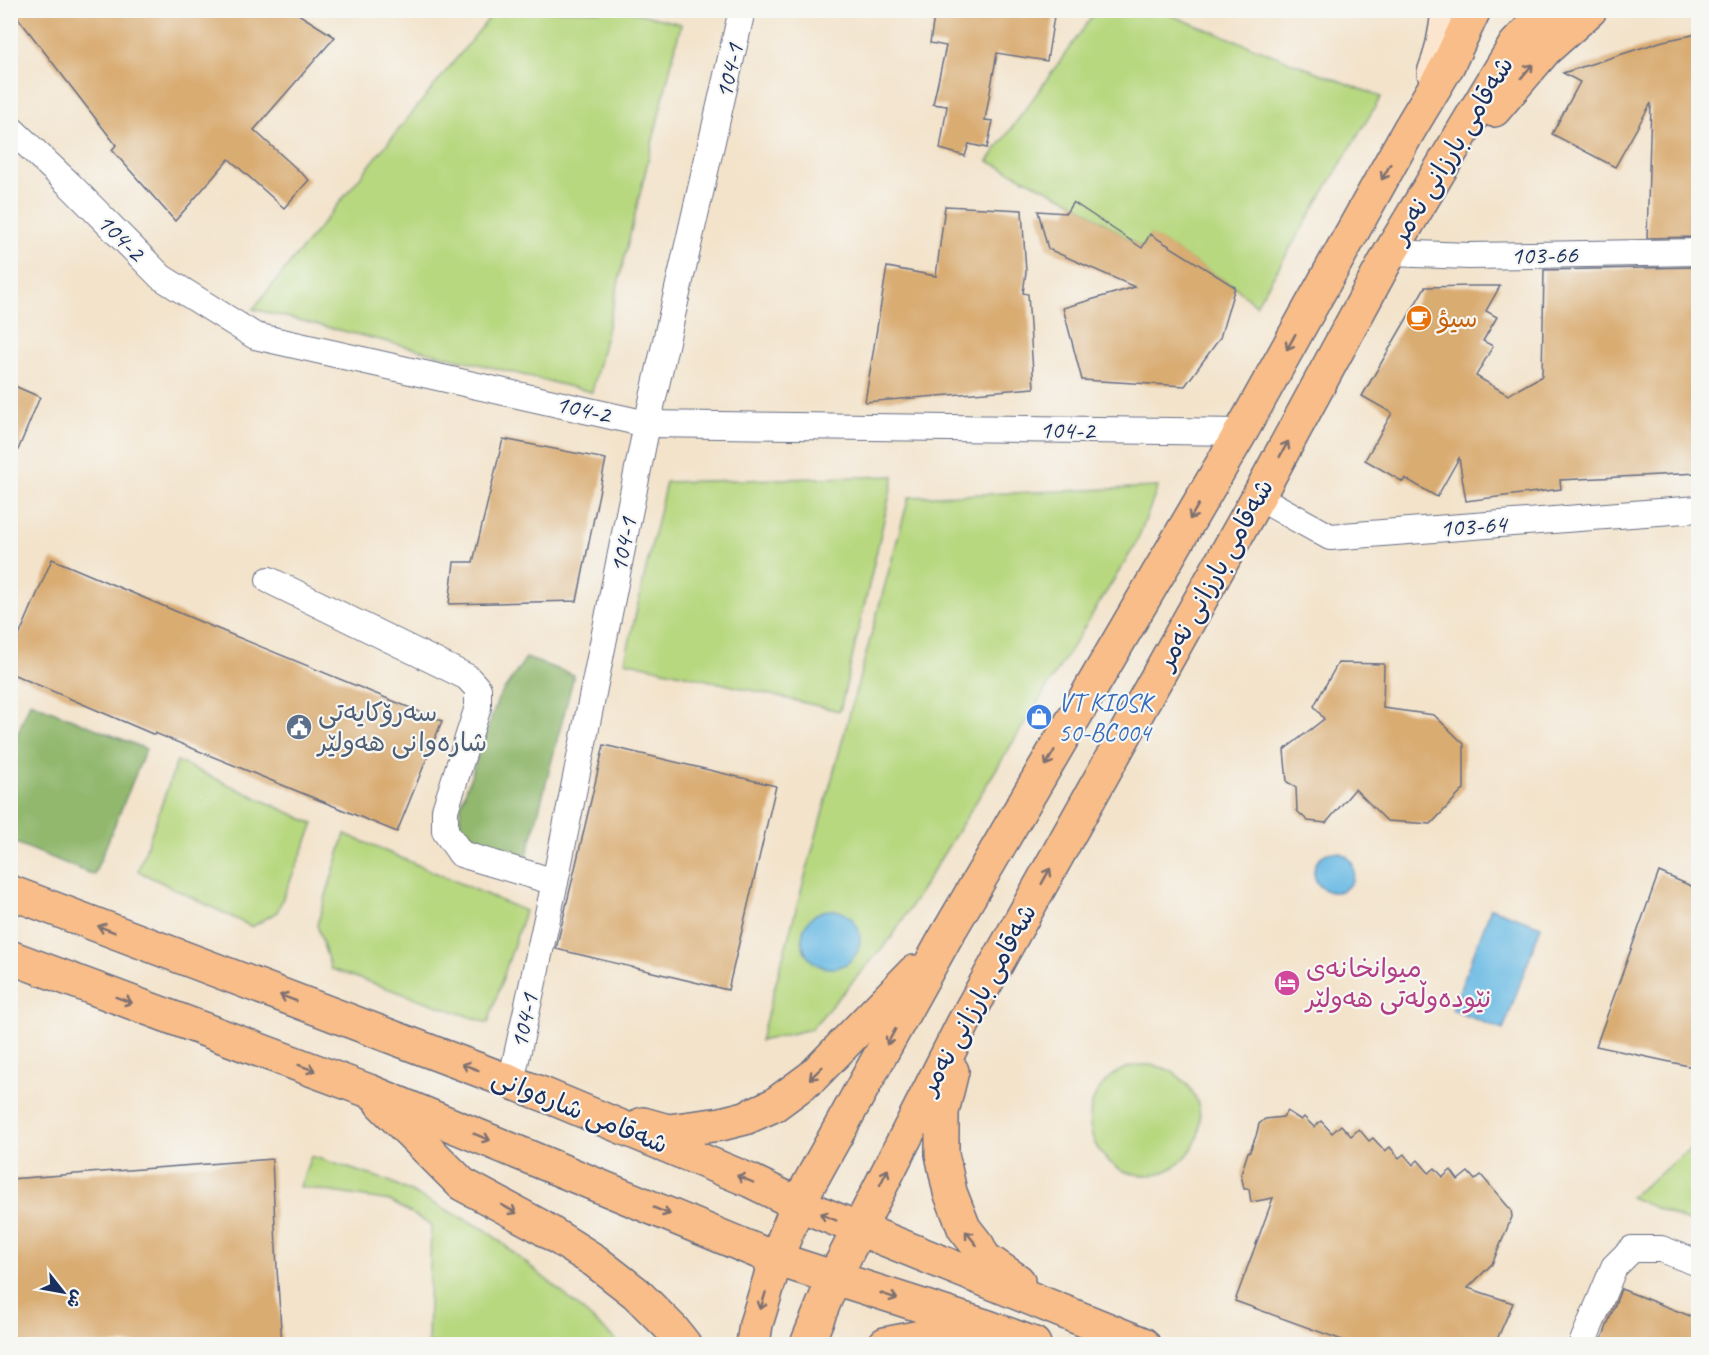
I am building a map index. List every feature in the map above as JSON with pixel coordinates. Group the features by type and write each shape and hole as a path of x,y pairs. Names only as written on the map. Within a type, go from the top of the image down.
{"main road":[{"path":"1409,130 1438,61 1448,10"},
{"name":"شەقامی بارزانی نەمر","path":"753,1344 756,1324 776,1259 798,1204 944,940 1241,432 1409,130 1448,65 1474,10"},
{"name":"شەقامی بارزانی نەمر","path":"807,1344 834,1278 964,1022 1258,497 1390,254 1515,45 1548,10"},
{"path":"1434,179 1545,50 1590,10"},
{"name":"شەقامی شارەوانی","path":"10,892 545,1095 751,1181 858,1229 1143,1344"},
{"path":"545,1095 668,1131 721,1124 745,1118 774,1105 812,1077 944,940"},
{"path":"10,957 369,1091 776,1259 1034,1344"},
{"path":"964,1022 942,1112 942,1154 963,1228 978,1245 984,1258 1065,1313"},
{"path":"369,1091 462,1184 538,1225 595,1260 636,1293 684,1344"},
{"path":"885,1344 988,1327"}],"street":[{"name":"104-1","path":"511,1082 555,882 648,423 742,10"},
{"name":"104-2","path":"10,128 70,185 160,277 255,336 648,423 1241,432"},
{"name":"103-66","path":"1390,254 1469,256 1698,252"},
{"name":"103-64","path":"1258,497 1330,537 1698,509"},
{"path":"269,580 467,677 478,689 478,707 445,810 445,831 461,854 555,882"},
{"path":"1582,1344 1614,1267 1632,1249 1661,1249 1698,1263"}],"green space":[{"path":"495,11 629,11 681,24 592,392 253,309"},
{"path":"1096,11 1160,11 1381,97 1256,305 1235,287 1150,235 1142,248 1073,202 988,161"},
{"path":"894,476 840,711 625,661 666,482"},
{"path":"1158,487 1136,544 892,937 811,1029 760,1041 909,497"},
{"path":"526,658 574,675 525,864 459,829 461,804 498,699"},
{"path":"30,702 146,749 94,875 11,841 11,751"},
{"path":"177,761 314,824 277,912 252,927 138,871"},
{"path":"345,834 525,911 488,1023 331,969 317,925"},
{"path":"1145,1065 1166,1069 1184,1081 1196,1099 1200,1120 1196,1141 1184,1159 1166,1171 1145,1175 1124,1171 1106,1159 1094,1141 1090,1120 1094,1099 1106,1081 1124,1069"},
{"path":"1698,1143 1698,1226 1630,1197"},
{"path":"311,1156 389,1181 486,1230 620,1344 428,1344 431,1225 390,1201 300,1187"}],"water":[{"path":"1334,852 1348,858 1354,872 1348,886 1334,892 1320,886 1314,872 1320,858"},
{"path":"1491,908 1541,926 1503,1030 1452,1010"},
{"path":"831,910 842,912 855,923 860,939 858,950 847,963 831,968 820,966 807,955 802,939 804,928 815,915"}],"building":[{"path":"12,10 292,10 335,37 254,130 309,180 284,208 229,159 175,221 112,150 116,145"},
{"path":"935,10 1055,10 1047,61 997,53 985,120 993,121 987,148 969,144 965,156 940,149 947,106 933,104 946,46 930,43"},
{"path":"1698,34 1698,237 1647,238 1651,103 1615,167 1552,134 1580,82 1563,73 1663,41"},
{"path":"1073,202 1142,248 1150,234 1235,287 1220,338 1185,386 1082,380 1063,308 1135,287 1048,249 1038,211 1066,213"},
{"path":"945,206 1022,210 1026,272 1023,293 1028,294 1034,388 865,402 887,267 936,276"},
{"path":"1698,267 1698,473 1560,480 1561,489 1466,501 1459,458 1437,497 1405,478 1403,482 1365,460 1392,413 1362,396 1425,287 1500,286 1486,311 1497,317 1483,341 1493,346 1476,376 1508,395 1542,376 1544,270"},
{"path":"10,384 40,397 11,467 10,467"},
{"path":"503,439 606,459 577,601 449,604 454,562 473,562"},
{"path":"52,559 442,721 397,832 155,733 155,735 10,673 10,657"},
{"path":"1338,663 1384,664 1383,708 1434,715 1464,744 1464,789 1431,824 1387,821 1355,789 1326,823 1308,821 1297,811 1296,787 1287,782 1284,750 1324,719 1314,706"},
{"path":"604,745 776,786 728,990 556,949"},
{"path":"1659,872 1698,889 1698,1068 1596,1046"},
{"path":"1287,1111 1301,1120 1304,1117 1314,1127 1321,1121 1332,1133 1341,1125 1351,1136 1359,1129 1369,1141 1373,1138 1385,1151 1390,1147 1399,1158 1404,1154 1413,1165 1418,1160 1429,1173 1435,1168 1443,1177 1451,1170 1458,1180 1468,1172 1475,1180 1481,1175 1511,1210 1512,1217 1492,1264 1468,1288 1513,1303 1495,1344 1353,1344 1235,1301 1273,1198 1251,1202 1249,1189 1244,1189 1241,1174 1259,1124 1265,1119 1283,1117"},
{"path":"272,1159 282,1344 10,1344 10,1179"},
{"path":"1621,1289 1698,1319 1698,1344 1600,1344"}],"place":[{"name":"سيؤ","path":"1419,318"},
{"name":"VT KIOSK 50-BC004","path":"1039,717"},
{"name":"سەرۆکایەتی شارەوانی هەولێر","path":"299,727"},
{"name":"میوانخانەی نێودەوڵەتی هەولێر","path":"1287,983"}]}
